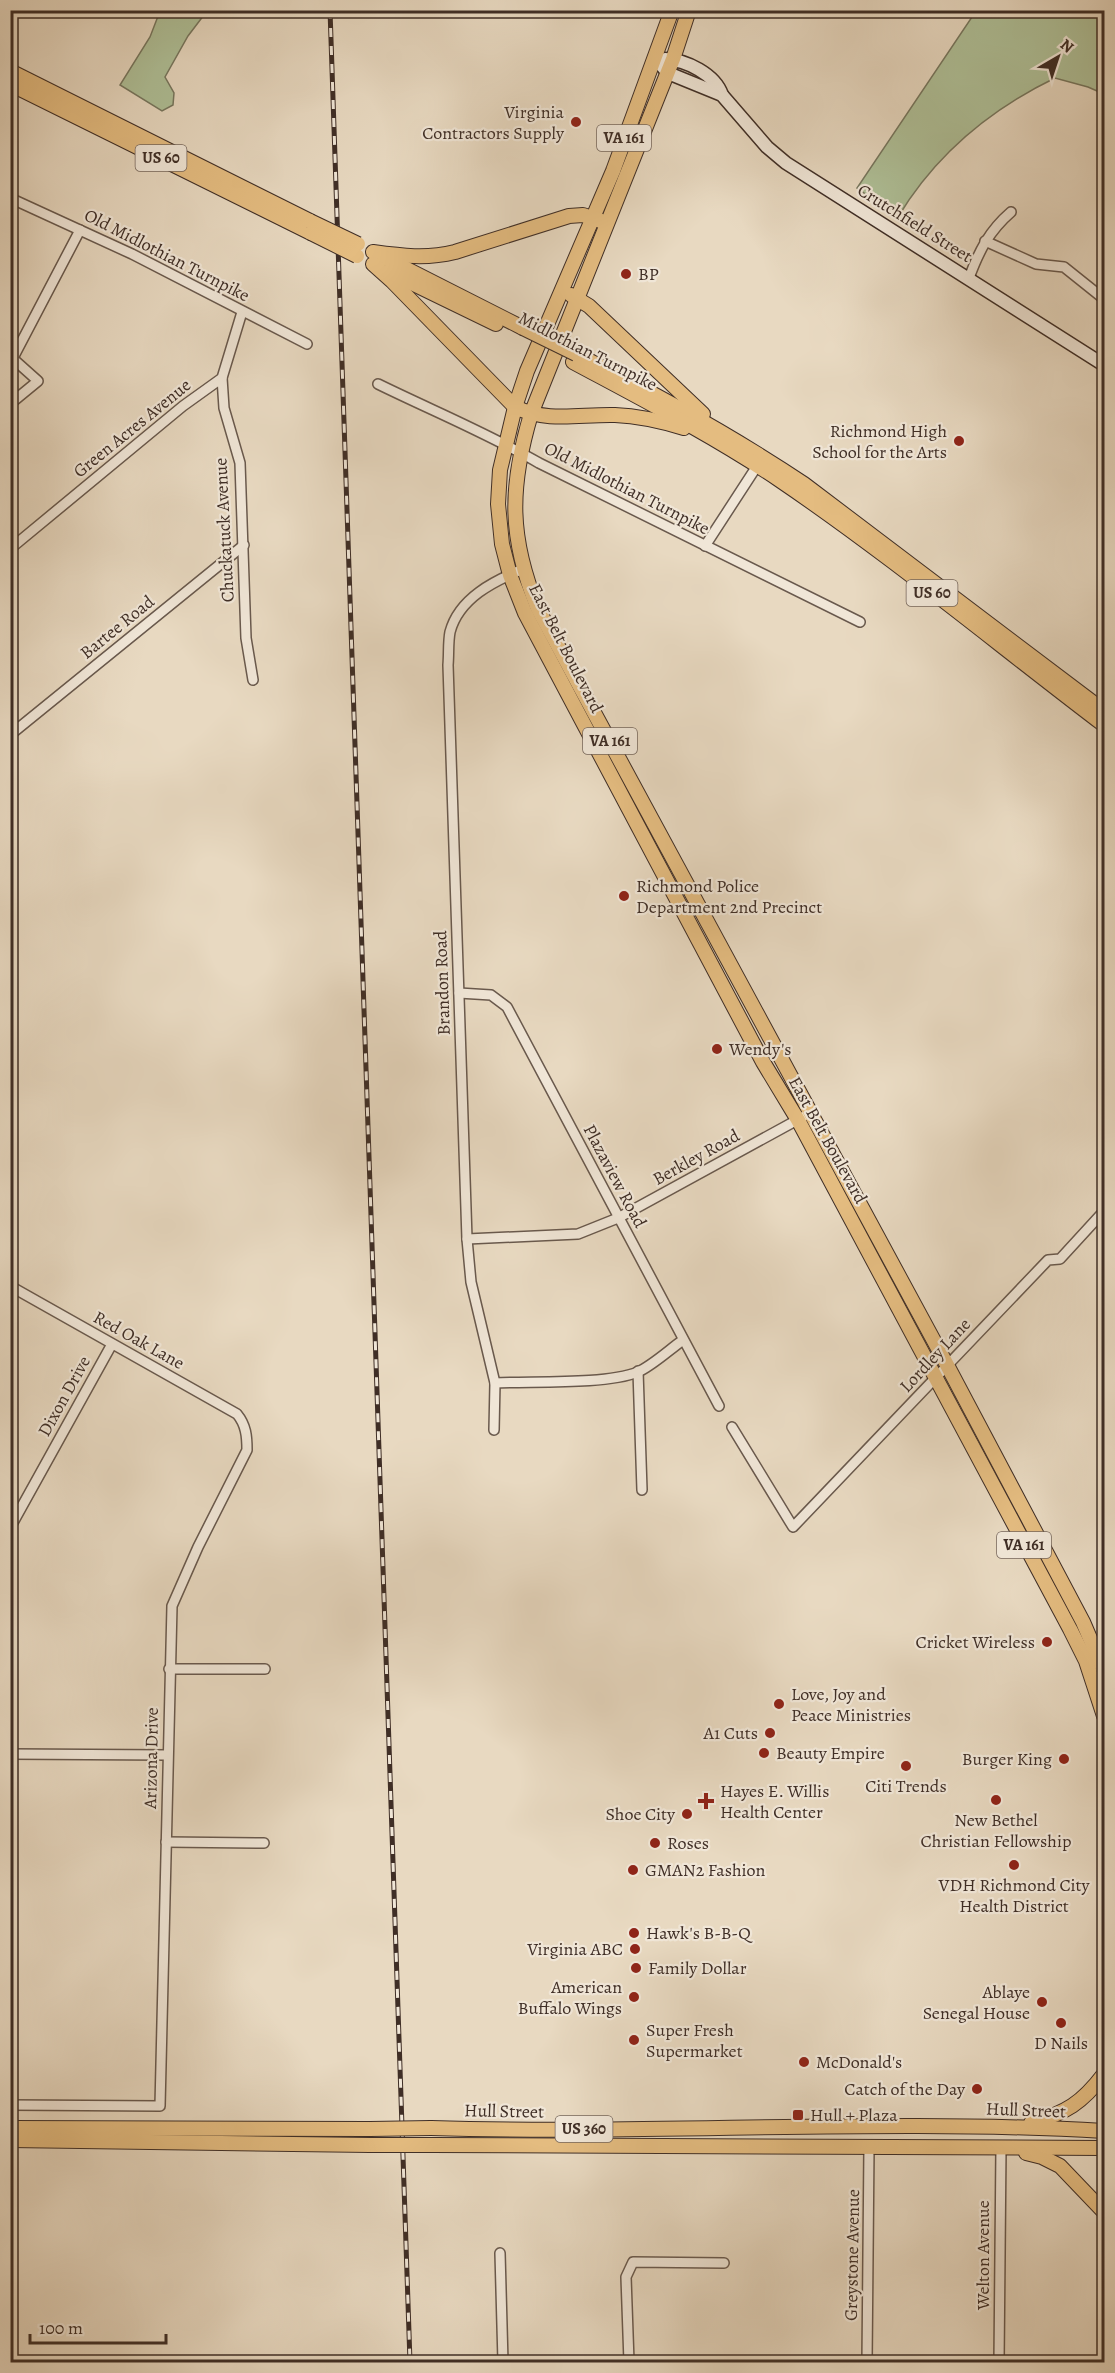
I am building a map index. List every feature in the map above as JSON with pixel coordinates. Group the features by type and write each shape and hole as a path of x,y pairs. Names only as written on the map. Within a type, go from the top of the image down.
{"main road":[{"name":"VA 161","path":"561,291 593,218 672,10"},
{"name":"VA 161","path":"578,298 674,59 689,10"},
{"name":"Midlothian Turnpike","path":"10,71 311,227"},
{"name":"Midlothian Turnpike","path":"10,84 311,227 574,358 681,408 723,432 835,506 1104,711"},
{"path":"373,258 436,256 455,252 569,216 583,215 608,223"},
{"path":"373,258 392,281 515,407 531,414 555,417 614,415 642,417 706,434"},
{"path":"561,291 578,298 723,432"},
{"name":"East Belt Boulevard","path":"561,291 515,407 499,478 498,504 502,544 510,575 525,613 763,1062 804,1116 947,1365 1083,1622 1104,1671"},
{"name":"East Belt Boulevard","path":"578,298 531,414 521,447 515,507 523,569 538,609 804,1116 936,1378 1070,1629 1086,1661 1104,1716"},
{"name":"Midlothian Turnpike","path":"574,358 757,466 849,530 1104,724"},
{"path":"521,447 542,422 555,417"},
{"path":"1019,2126 1057,2115 1068,2109 1085,2096 1104,2074"},
{"path":"824,2147 839,2138 850,2125"},
{"name":"Hull Street","path":"10,2128 556,2130 850,2125 1019,2126 1104,2131"},
{"path":"869,2147 874,2139 897,2126"},
{"name":"Hull Street","path":"10,2140 370,2145 1104,2148"},
{"path":"1000,2147 1042,2157 1060,2166 1104,2212"}],"street":[{"name":"Crutchfield Street","path":"655,58 674,59 710,76 719,86 722,94 767,147 786,164 1104,365"},
{"name":"Crutchfield Street","path":"655,58 668,73 722,94"},
{"name":"Old Midlothian Turnpike","path":"10,198 80,230 307,344"},
{"path":"969,278 985,241 998,223 1011,212"},
{"path":"10,404 38,381 12,357 80,230"},
{"path":"985,241 1036,264 1064,267 1104,299"},
{"path":"222,378 242,312"},
{"name":"Chuckatuck Avenue","path":"222,378 224,408 240,463 246,638 253,681"},
{"name":"Green Acres Avenue","path":"10,549 183,406 222,378"},
{"name":"Old Midlothian Turnpike","path":"378,384 506,444 521,447 705,546 860,622"},
{"path":"705,546 757,466"},
{"name":"Bartee Road","path":"10,735 244,545"},
{"name":"Brandon Road","path":"494,1430 495,1383 471,1282 467,1239 448,665 450,632 456,618 468,602 476,594 523,569"},
{"name":"Plazaview Road","path":"459,993 491,995 507,1007 719,1406"},
{"name":"Berkley Road","path":"467,1239 578,1233 618,1218 804,1116"},
{"name":"Lordley Lane","path":"732,1427 793,1527 1048,1260 1060,1259 1104,1211"},
{"name":"Red Oak Lane","path":"10,1287 237,1414 245,1428"},
{"path":"495,1383 600,1379 638,1371 683,1340"},
{"name":"Dixon Drive","path":"10,1528 112,1344"},
{"path":"638,1371 642,1490"},
{"name":"Arizona Drive","path":"10,2105 160,2106 172,1606 198,1547 247,1450 245,1428"},
{"path":"169,1669 265,1669"},
{"path":"10,1754 167,1755"},
{"path":"166,1842 264,1843"},
{"name":"Greystone Avenue","path":"867,2362 869,2147"},
{"name":"Welton Avenue","path":"999,2362 1000,2147"},
{"path":"500,2253 503,2362"},
{"path":"629,2362 626,2277 633,2262 724,2264"}],"green space":[{"path":"160,11 207,11 188,36 165,77 174,93 173,105 162,111 120,85 150,37"},
{"path":"976,11 1104,11 1104,94 1055,78 1008,104 986,119 947,154 929,173 898,217 857,188"}],"railway":[{"path":"330,10 410,2362"}],"place":[{"name":"Virginia Contractors Supply","path":"576,122"},
{"name":"BP","path":"626,274"},
{"name":"Richmond High School for the Arts","path":"959,441"},
{"name":"Richmond Police Department 2nd Precinct","path":"624,896"},
{"name":"Wendy's","path":"717,1049"},
{"name":"Cricket Wireless","path":"1047,1642"},
{"name":"Love, Joy and Peace Ministries","path":"779,1704"},
{"name":"A1 Cuts","path":"770,1733"},
{"name":"Beauty Empire","path":"764,1753"},
{"name":"Burger King","path":"1064,1759"},
{"name":"Citi Trends","path":"906,1766"},
{"name":"New Bethel Christian Fellowship","path":"996,1800"},
{"name":"Hayes E. Willis Health Center","path":"706,1801"},
{"name":"Shoe City","path":"687,1814"},
{"name":"Roses","path":"655,1843"},
{"name":"VDH Richmond City Health District","path":"1014,1865"},
{"name":"GMAN2 Fashion","path":"633,1870"},
{"name":"Hawk's B-B-Q","path":"634,1933"},
{"name":"Virginia ABC","path":"635,1949"},
{"name":"Family Dollar","path":"636,1968"},
{"name":"American Buffalo Wings","path":"634,1997"},
{"name":"Ablaye Senegal House","path":"1042,2002"},
{"name":"D Nails","path":"1061,2023"},
{"name":"Super Fresh Supermarket","path":"634,2040"},
{"name":"McDonald's","path":"804,2062"},
{"name":"Catch of the Day","path":"977,2089"},
{"name":"Hull + Plaza","path":"798,2115"}]}
